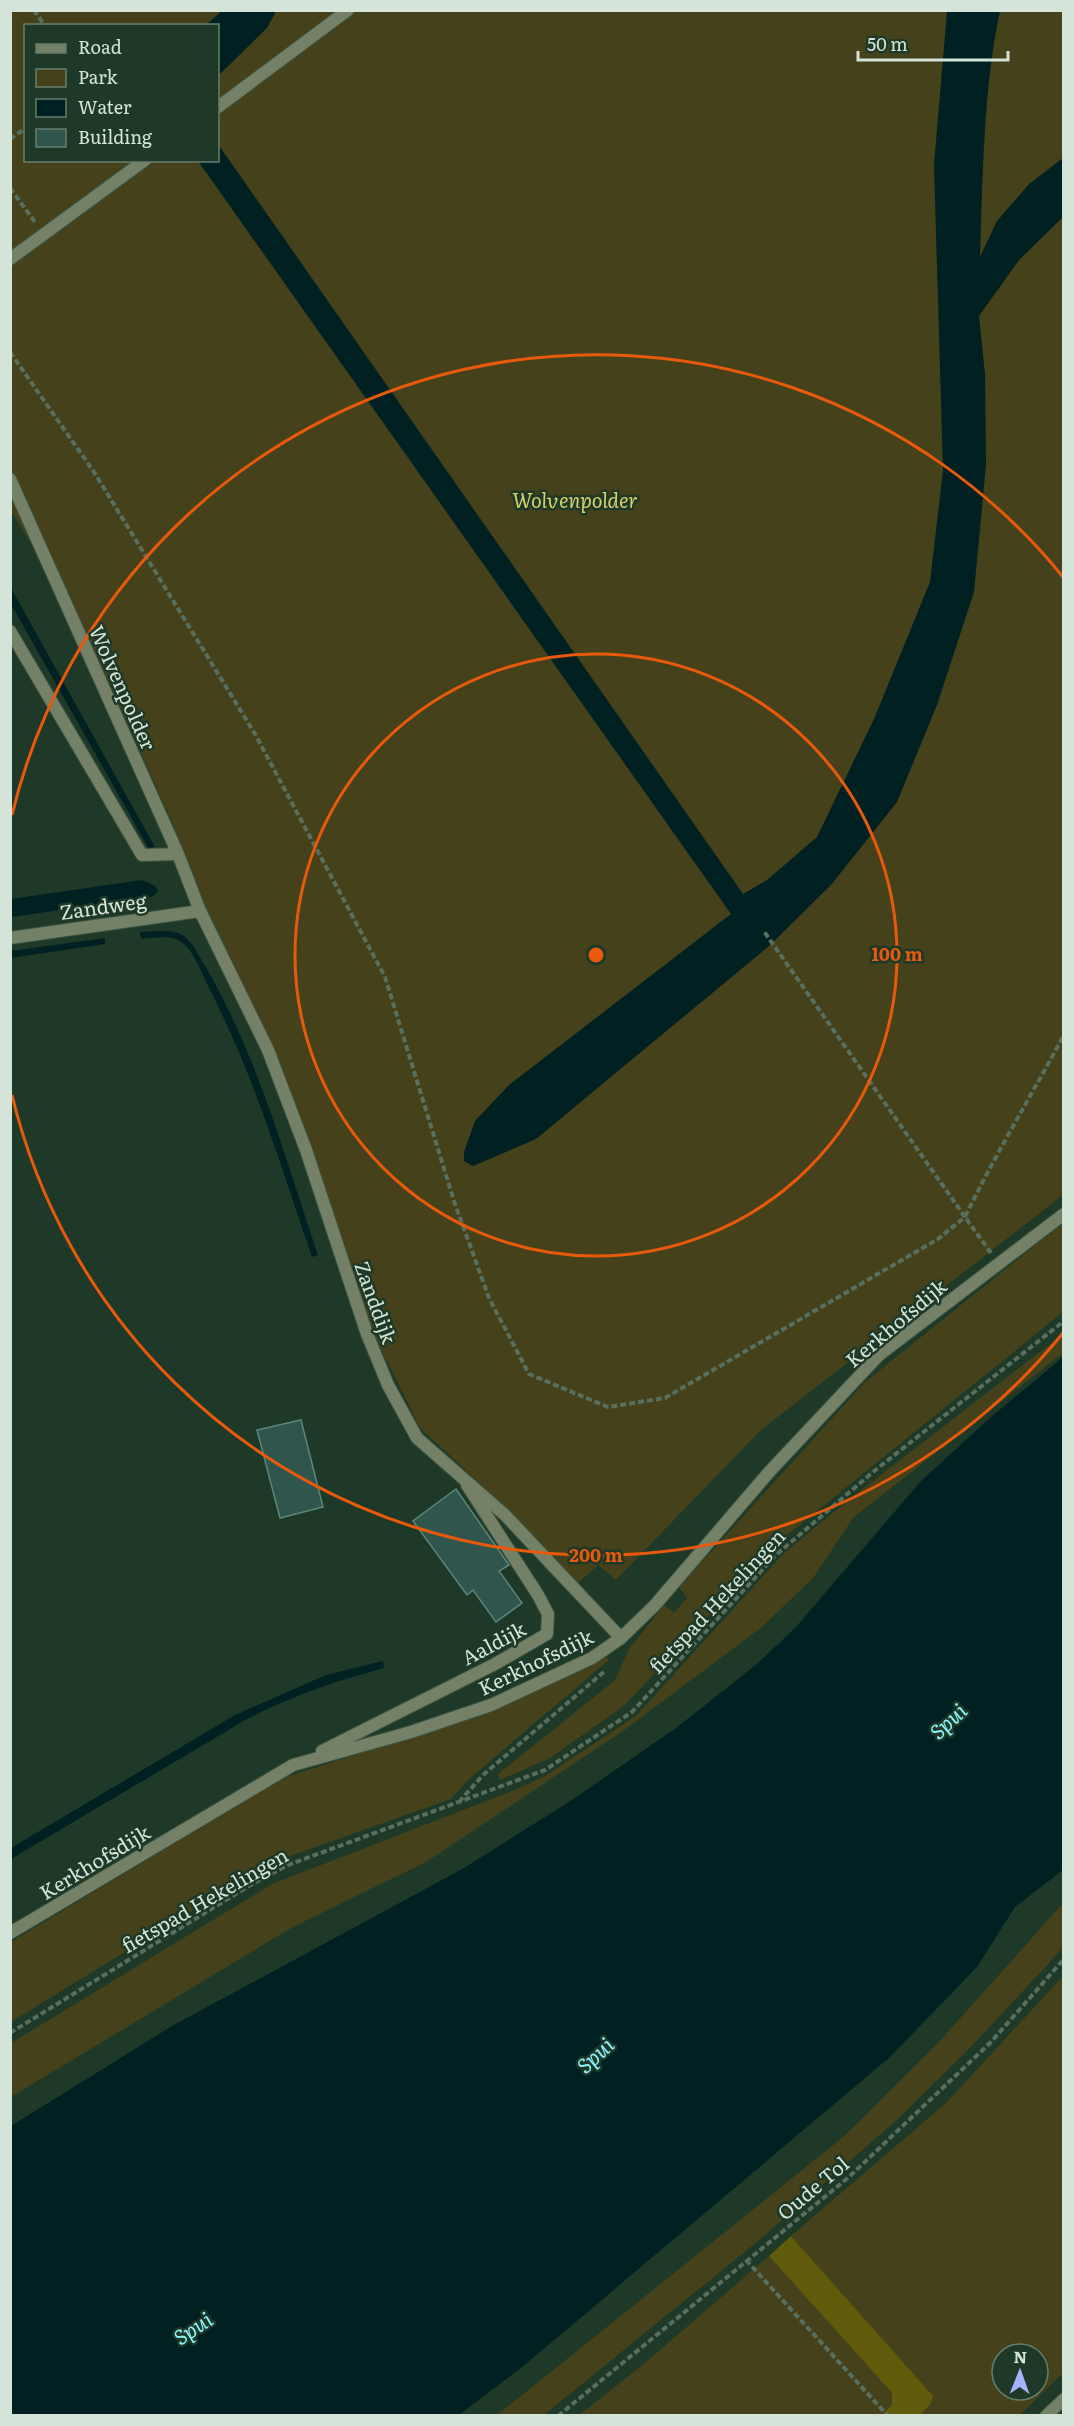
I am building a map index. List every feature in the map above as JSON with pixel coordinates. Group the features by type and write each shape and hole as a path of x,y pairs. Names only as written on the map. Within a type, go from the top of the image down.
{"street":[{"path":"219,106 348,10"},
{"path":"10,259 142,162"},
{"name":"Wolvenpolder","path":"10,479 178,854 200,911"},
{"path":"10,632 142,855 178,854"},
{"name":"Zandweg","path":"10,938 200,911"},
{"name":"Zanddijk","path":"200,911 268,1050 306,1150 367,1334 388,1385 417,1438 513,1524 621,1638"},
{"name":"Kerkhofsdijk","path":"10,1933 293,1765 491,1706 592,1658 621,1638 662,1597 770,1471 879,1355 1064,1214"},
{"name":"Aaldijk","path":"293,1765 495,1664 547,1634 548,1614 538,1595 462,1476"},
{"path":"1046,2415 1064,2399"}],"path":[{"path":"34,10 44,24"},
{"path":"10,140 24,130"},
{"path":"10,188 44,235"},
{"path":"10,352 94,471 255,734 385,977 462,1223 489,1298 529,1374 608,1407 665,1398 928,1245 965,1217 991,1164 1064,1035"},
{"path":"763,930 998,1264"},
{"name":"fietspad Hekelingen","path":"10,2033 252,1884 288,1865 545,1770 632,1712 776,1555 873,1472 1064,1321"},
{"name":"fietspad Hekelingen","path":"458,1803 483,1774 611,1665"},
{"name":"Oude Tol","path":"558,2415 849,2176 945,2088 991,2042 1064,1959"},
{"path":"746,2260 888,2415"}],"green space":[{"name":"Wolvenpolder","path":"11,11 1063,11 1063,1195 761,1430 616,1580 598,1565 578,1583 474,1478 420,1428 371,1329 293,1100 260,1019 205,909 172,822 90,641 11,511"},
{"path":"1063,1223 1063,1312 775,1545 625,1705 550,1758 500,1780 498,1774 615,1680 629,1649 664,1605 674,1613 687,1598 679,1587 865,1382"},
{"path":"1063,1334 1063,1353 853,1518 813,1578 762,1627 623,1731 426,1862 293,1927 11,2097 11,2043 272,1884 512,1791 545,1776 636,1716 785,1552"},
{"path":"606,1656 609,1660 469,1779 451,1799 268,1864 11,2022 11,1942 282,1778 470,1719 518,1700"},
{"path":"1063,1903 1063,1948 970,2048 898,2119 758,2241 544,2415 497,2415 842,2138 938,2043"},
{"path":"1063,1976 1063,2373 1050,2386 1050,2342 990,2342 990,2402 1033,2402 1020,2415 920,2415 930,2405 932,2396 791,2236 947,2102"},
{"path":"769,2256 892,2393 892,2405 881,2415 578,2416 640,2367"}],"shaded area":[{"path":"791,2236 933,2396 930,2405 920,2415 881,2415 892,2405 892,2393 769,2256"}],"water":[{"path":"223,10 276,11 267,28 219,75 219,24 207,24"},
{"path":"947,11 1000,11 987,102 980,257 997,221 1029,184 1063,158 1064,216 1019,260 979,316 985,374 986,465 974,592 937,705 897,802 831,885 769,946 536,1139 473,1166 464,1161 464,1152 475,1121 509,1085 731,914 199,162 219,162 220,147 743,894 767,880 817,837 874,719 930,582 943,470 934,165"},
{"path":"11,588 155,847 149,849 11,604"},
{"path":"142,880 155,886 158,891 152,897 11,917 11,899"},
{"path":"168,931 184,936 205,966 240,1035 255,1071 318,1255 312,1257 253,1086 225,1020 195,959 180,941 164,937 141,939 140,932"},
{"path":"105,938 105,944 11,958 11,951"},
{"name":"Spui","path":"1063,1357 1063,1870 1015,1907 977,1967 890,2057 521,2368 459,2415 11,2415 11,2126 172,2026 464,1868 569,1802 676,1728 757,1664 796,1627 921,1481 991,1417"},
{"path":"383,1661 384,1668 314,1690 247,1719 11,1859 11,1848 235,1715 326,1675"}],"building":[{"path":"301,1420 323,1507 280,1518 257,1430"},
{"path":"456,1489 509,1565 499,1571 522,1603 496,1622 473,1590 467,1595 413,1521"}]}
